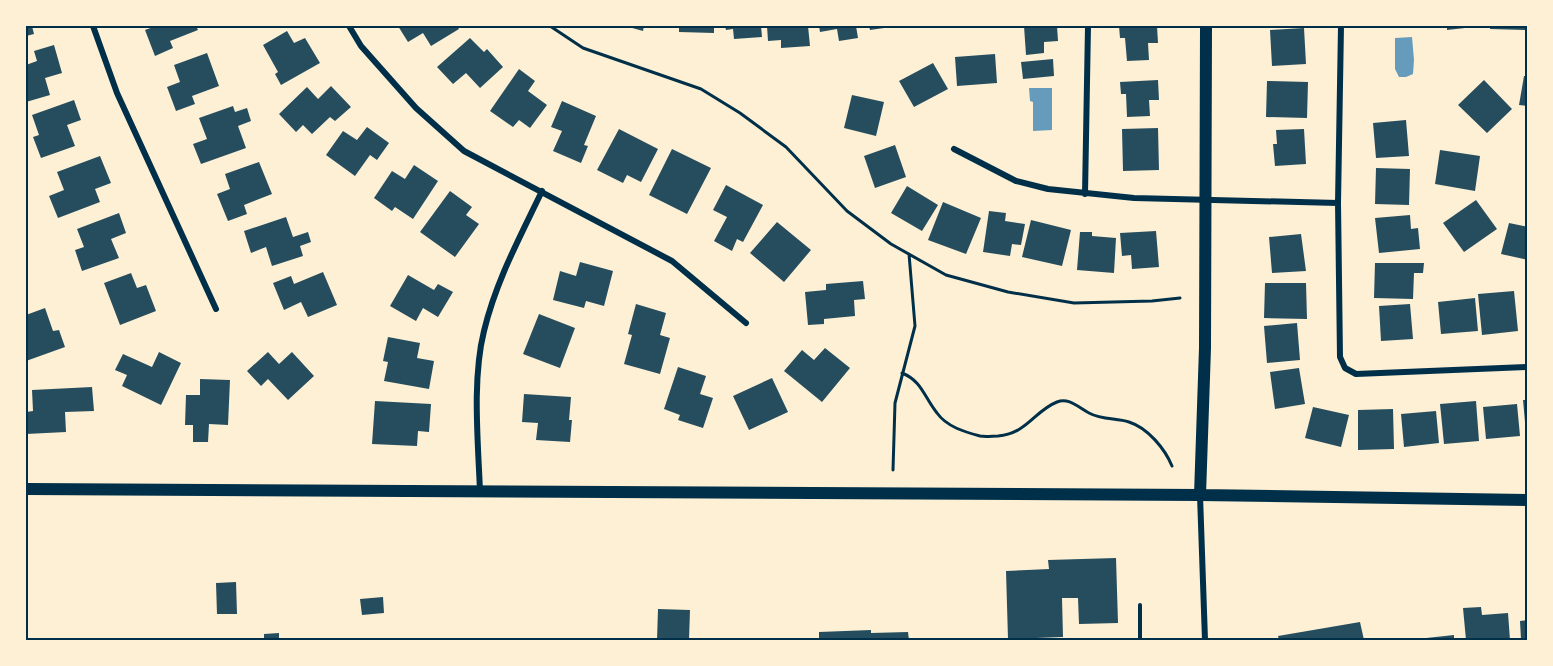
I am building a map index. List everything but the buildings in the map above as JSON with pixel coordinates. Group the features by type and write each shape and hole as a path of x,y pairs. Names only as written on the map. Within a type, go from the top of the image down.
{"main road":[{"path":"1200,495 1205,348 1206,26"},
{"path":"26,489 1200,495 1527,500"}],"street":[{"path":"93,26 117,93 216,309"},
{"path":"349,26 361,46 416,108 464,151 672,261 746,323"},
{"path":"1085,194 1088,26"},
{"path":"1341,26 1338,203 1340,357 1345,368 1356,374 1527,367"},
{"path":"954,149 1016,181 1048,189 1134,198 1338,203"},
{"path":"480,491 477,387 483,333 499,280 542,192"},
{"path":"1200,495 1205,640"}],"lane":[{"path":"1140,605 1140,640"}],"path":[{"path":"550,26 583,48 700,89 740,113 786,147 847,210 891,244 946,275 1008,292 1074,303 1179,298"},
{"path":"893,470 895,403 915,326 909,254"},
{"path":"902,373 914,378 938,415 959,430 984,437 1009,435 1026,426 1058,401 1067,401 1080,406 1090,414 1112,420 1127,421 1141,427 1167,453 1172,466"}],"water":[{"path":"1412,37 1413,74 1399,77 1395,69 1395,38"},
{"path":"1029,88 1052,88 1052,130 1033,131 1033,102 1030,101"}]}
